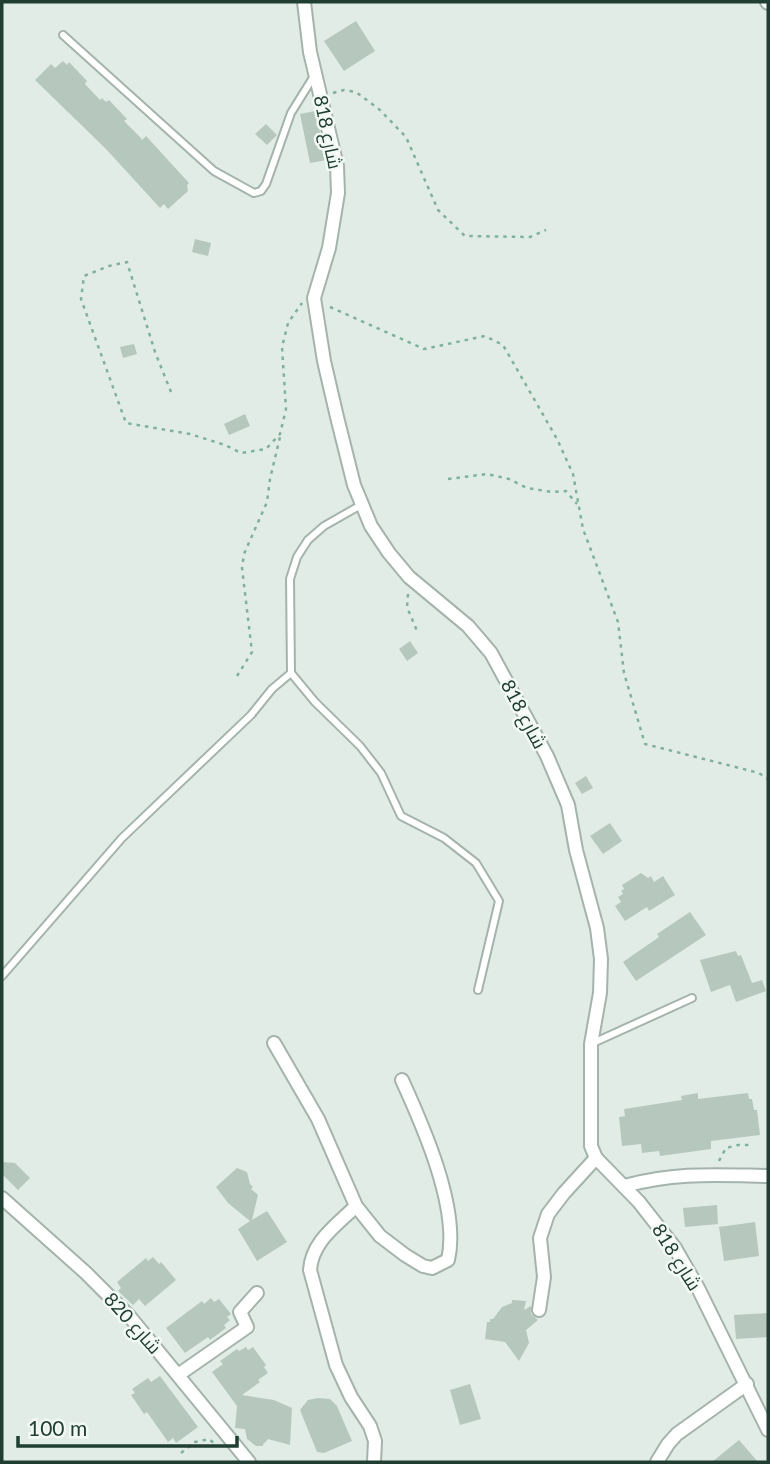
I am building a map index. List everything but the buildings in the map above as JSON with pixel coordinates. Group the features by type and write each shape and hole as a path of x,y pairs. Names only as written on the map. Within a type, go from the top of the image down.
{"street":[{"name":"شارع 818","path":"304,2 315,74 337,166 338,193 329,248 314,298 324,361 361,505 389,553 410,577 468,626 491,653 547,757 568,805 576,850 597,929 601,959 600,993 591,1044 591,1146 597,1158 659,1226 675,1248 747,1384 768,1430"},
{"path":"274,1043 318,1119 356,1206 380,1236 414,1261 432,1268 448,1260 451,1248 450,1227 443,1192 421,1121 402,1080"},
{"path":"539,1310 544,1277 540,1238 548,1214 597,1158"},
{"path":"624,1186 653,1178 685,1174 768,1176"},
{"name":"شارع 820","path":"2,1198 86,1273 130,1317 249,1462"},
{"path":"356,1206 331,1228 323,1239 311,1256 310,1270 336,1365 351,1397 370,1426 375,1441 373,1462"},
{"path":"178,1375 247,1327 240,1312 257,1293"},
{"path":"657,1462 677,1434 747,1384"}],"lane":[{"path":"63,35 215,171 254,193 261,191 266,184 292,113 315,74"},
{"path":"361,505 324,527 308,540 297,557 290,579 291,673 315,702 360,746 381,773 401,816 444,838 476,863 489,882 499,901 478,990"},
{"path":"2,976 122,838 251,715 272,689 291,673"},
{"path":"591,1044 692,998"}],"path":[{"path":"320,96 344,90 356,92 380,110 406,137 438,210 465,236 530,237 546,230"},
{"path":"237,676 251,652 242,568 244,554 267,502 280,434"},
{"path":"448,479 487,474 509,479 527,488 566,491 579,507"},
{"path":"410,577 408,607 417,631"},
{"path":"624,673 645,744 759,774 768,779"},
{"path":"716,1175 721,1155 726,1148 749,1145"},
{"path":"181,1453 195,1443 209,1439 221,1448 233,1443"}]}
